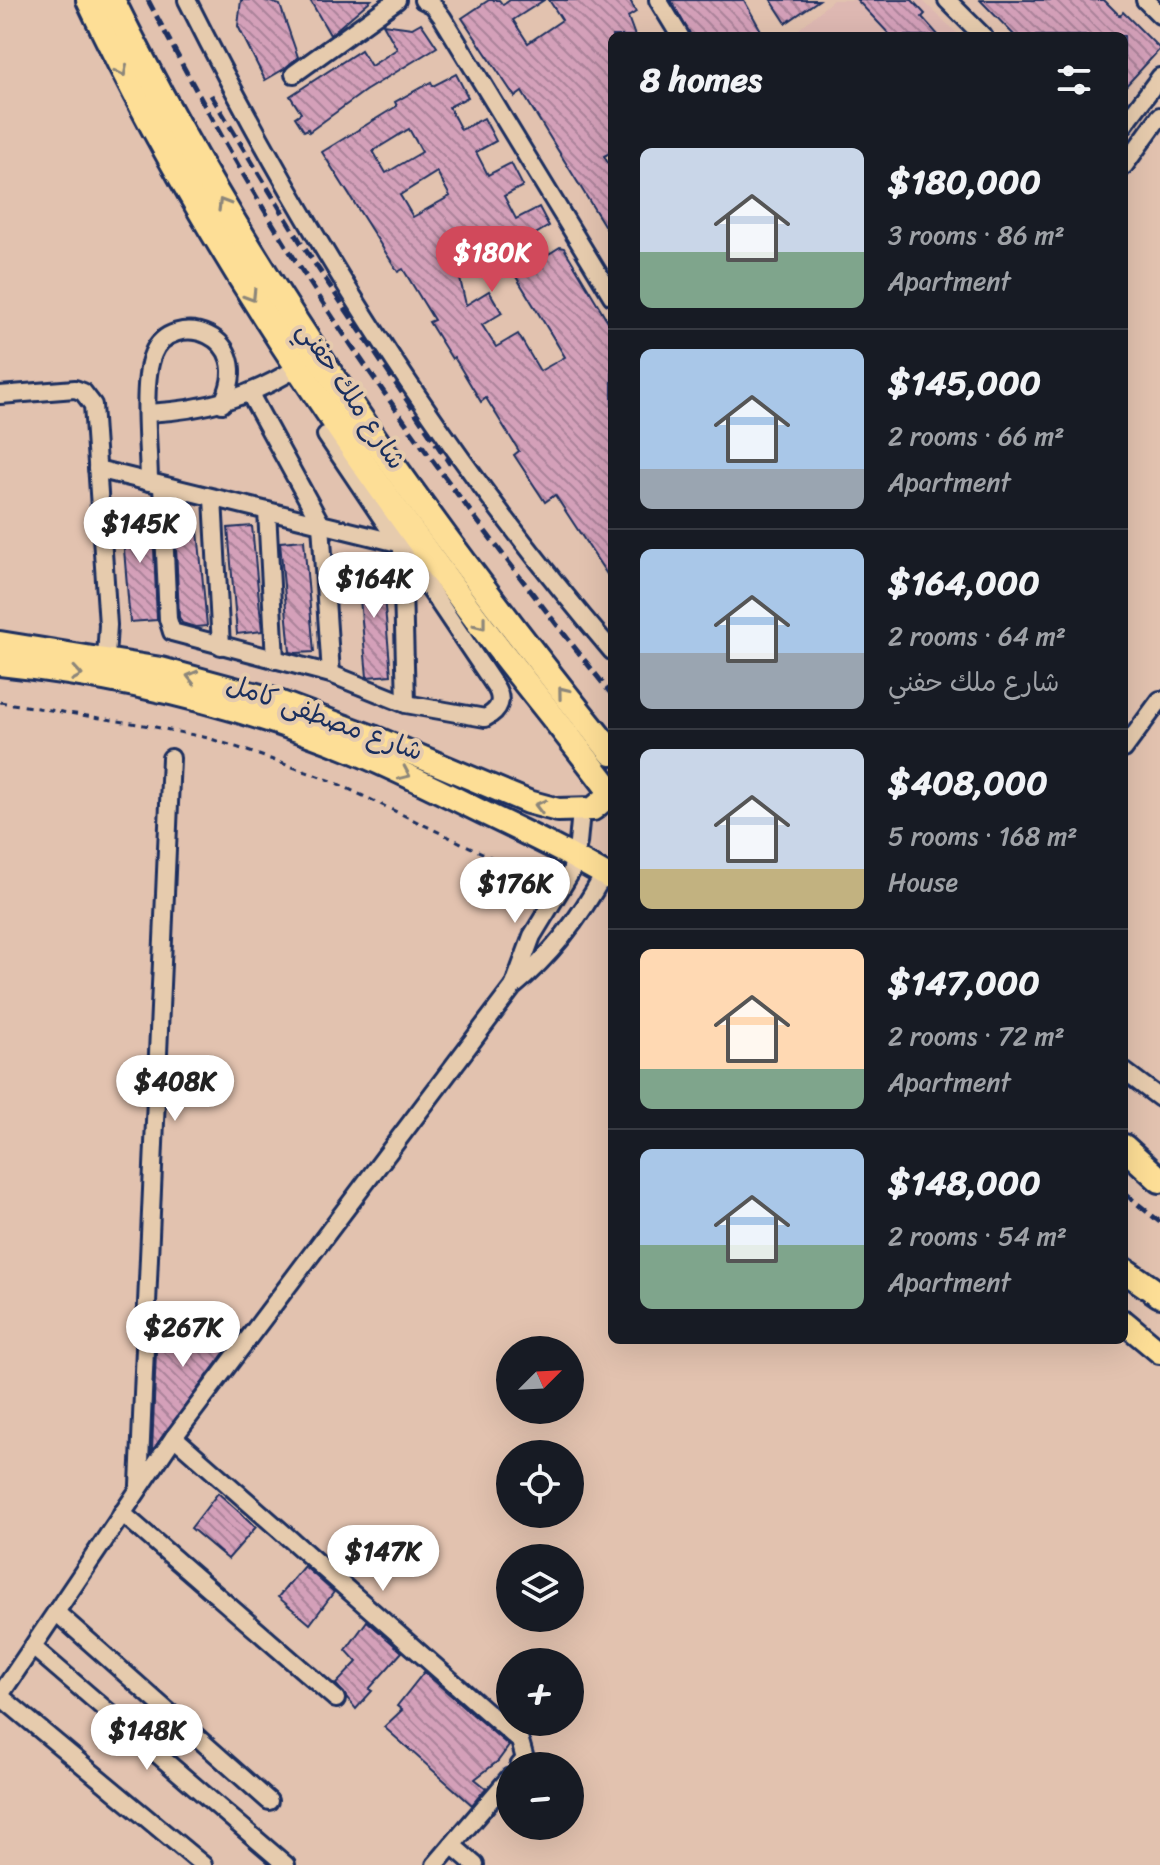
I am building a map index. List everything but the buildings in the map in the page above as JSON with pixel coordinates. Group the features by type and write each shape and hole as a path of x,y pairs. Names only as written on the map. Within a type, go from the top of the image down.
{"highway":[{"name":"شارع ملك حفني","path":"89,0 124,75 178,174 236,272 298,367 404,521 608,788"},
{"name":"شارع ملك حفني","path":"112,0 170,114 234,222 359,416 494,605 608,748"},
{"path":"1128,1151 1160,1180"},
{"path":"1128,1273 1160,1295"}],"main road":[{"name":"شارع مصطفى كامل","path":"0,643 106,658 174,672 268,698 373,737 528,802 558,810 581,811"},
{"name":"شارع مصطفى كامل","path":"0,664 169,692 293,729 413,778 567,877 604,881"},
{"path":"581,811 593,809 608,796"},
{"path":"1128,1325 1160,1352"}],"street":[{"path":"187,0 245,112 374,330 508,522 608,646"},
{"path":"423,0 433,5 442,17 608,289"},
{"path":"658,0 678,32"},
{"path":"947,0 979,32"},
{"path":"1145,0 1160,15"},
{"path":"294,74 389,2"},
{"path":"1128,120 1160,77"},
{"path":"1128,160 1160,116"},
{"path":"222,404 232,386 233,366 225,348 210,334 189,329 168,336 153,351 148,372 148,413 168,626 178,635 331,674 406,704 485,718 495,713 500,705 500,695 326,435"},
{"path":"148,413 186,411 222,404 250,394 298,367"},
{"path":"0,395 75,389 83,392 93,405 108,625 106,658"},
{"path":"250,394 321,524 331,674"},
{"path":"97,469 400,545"},
{"path":"213,498 221,646"},
{"path":"267,511 275,660"},
{"path":"400,545 406,704"},
{"path":"1128,744 1160,700"},
{"path":"139,1487 171,758"},
{"path":"513,987 532,936 567,877 581,811"},
{"path":"203,1865 0,1696 174,1437 513,987 553,950 604,881"},
{"path":"1128,1074 1160,1098"},
{"path":"174,1437 520,1741 523,1752"},
{"path":"122,1513 336,1699"},
{"path":"57,1613 269,1801"},
{"path":"34,1648 286,1865"},
{"path":"435,1865 496,1793"},
{"path":"452,1845 475,1865"}],"path":[{"path":"0,702 208,738 332,781 567,877"}],"shaded area":[{"path":"833,0 922,0 956,32 796,32"}],"railway":[{"path":"148,0 241,170 337,324 451,486 608,690"},
{"path":"211,95 303,246 450,464"},
{"path":"1128,1196 1160,1222"}]}
